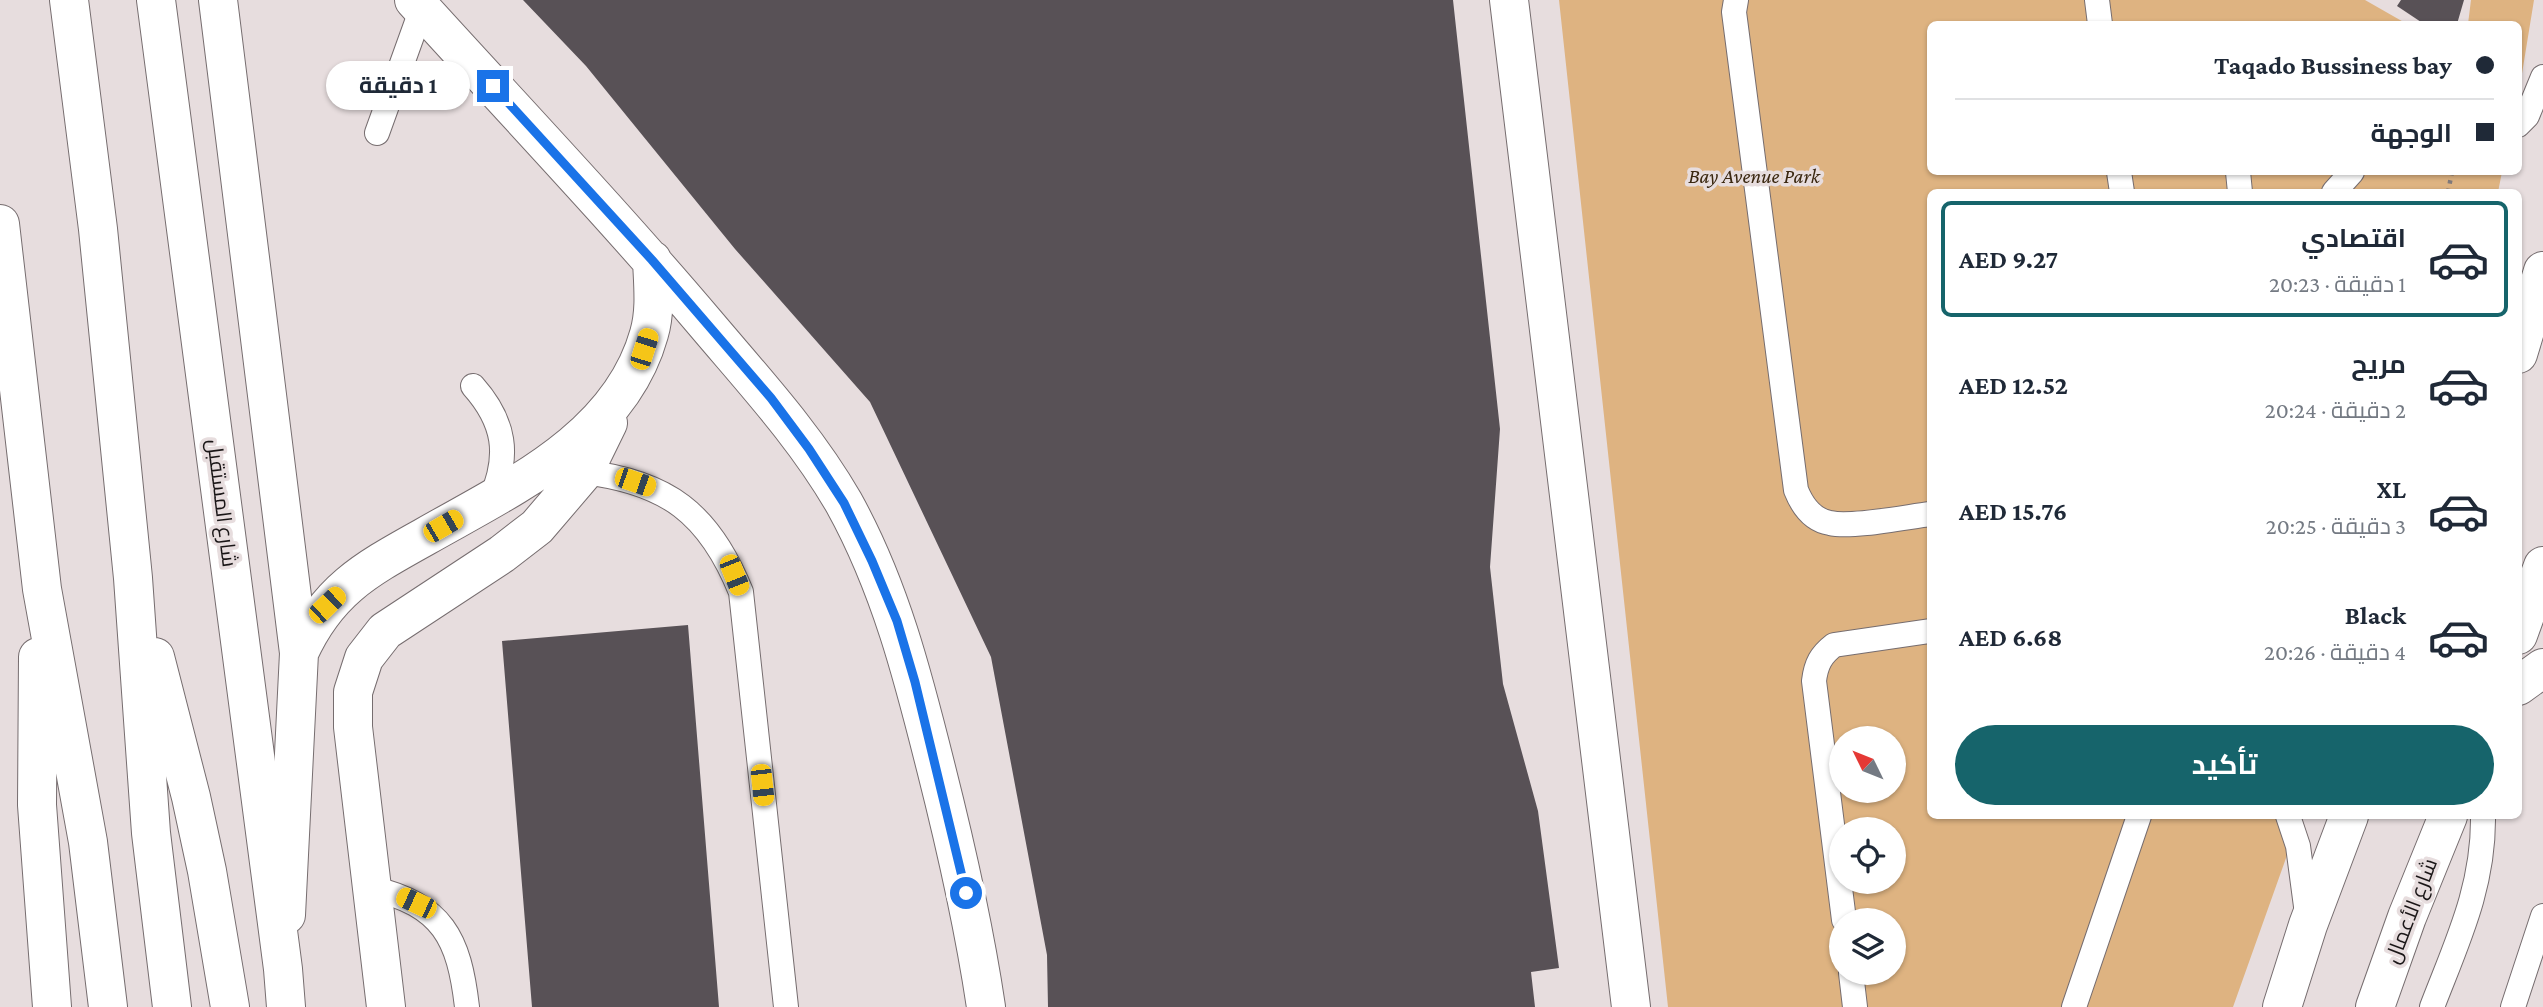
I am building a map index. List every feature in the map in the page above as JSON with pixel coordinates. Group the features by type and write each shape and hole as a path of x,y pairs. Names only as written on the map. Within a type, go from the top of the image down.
{"street":[{"path":"69,0 98,229 133,578 151,833 172,1007"},
{"name":"شارع المستقبل","path":"156,0 286,1007"},
{"path":"218,0 299,653 283,969"},
{"path":"1509,0 1631,1007"},
{"path":"418,4 652,260 771,398 844,503 897,621 915,682 961,867 986,1007"},
{"path":"0,224 41,589 88,842 108,1007"},
{"path":"386,1007 353,727 353,692 364,658 385,631 502,554 537,527 584,472 620,397 638,367 650,332 654,296 652,260"},
{"path":"2522,341 2543,271"},
{"path":"299,653 316,620 347,585 371,567 551,462 620,397"},
{"path":"2522,624 2543,566"},
{"path":"133,578 191,797 207,871 230,1007"},
{"path":"41,589 37,661 37,793 52,1007"},
{"path":"2522,684 2543,668"},
{"path":"2282,1007 2308,925 2348,819"},
{"name":"شارع الأعمال","path":"2375,1007 2407,917 2447,819"}],"lane":[{"path":"1736,0 1734,12 1796,490 1802,505 1814,516 1829,523 1845,524 1927,514"},
{"path":"2097,0 2100,21"},
{"path":"377,133 418,4"},
{"path":"2522,121 2527,116 2543,77"},
{"path":"2337,189 2349,175"},
{"path":"473,386 497,419 502,440 503,460 491,499"},
{"path":"584,472 652,487 682,506 708,530 728,559 741,592 786,1007"},
{"path":"1842,908 1814,681 1815,667 1823,654 1834,645 1927,631"},
{"path":"2074,1007 2138,819"},
{"path":"2289,819 2304,876 2308,925"},
{"path":"2432,1007 2476,888 2483,843 2483,819"},
{"path":"371,888 405,898 435,918 450,937 460,959 467,1007"},
{"path":"2513,1007 2543,916"},
{"path":"1852,985 1855,1007"}],"green space":[{"name":"Bay Avenue Park","path":"1559,0 2365,0 2402,21 1927,21 1927,175 2501,175 2499,189 1927,189 1927,819 2300,819 2233,1007 1668,1007"},
{"path":"2471,0 2534,0 2522,74 2522,21 2468,21"}],"building":[{"path":"523,0 1453,0 1500,429 1490,567 1503,684 1538,811 1559,968 1531,972 1535,1007 1048,1007 1047,955 991,657 870,402 735,249 586,66"},
{"path":"2401,0 2464,0 2458,21 2420,21 2397,6"},
{"path":"688,625 719,1007 532,1007 502,641"}],"route":[{"path":"493,86 652,260 771,398 844,503 897,621 915,682 966,893"}]}
